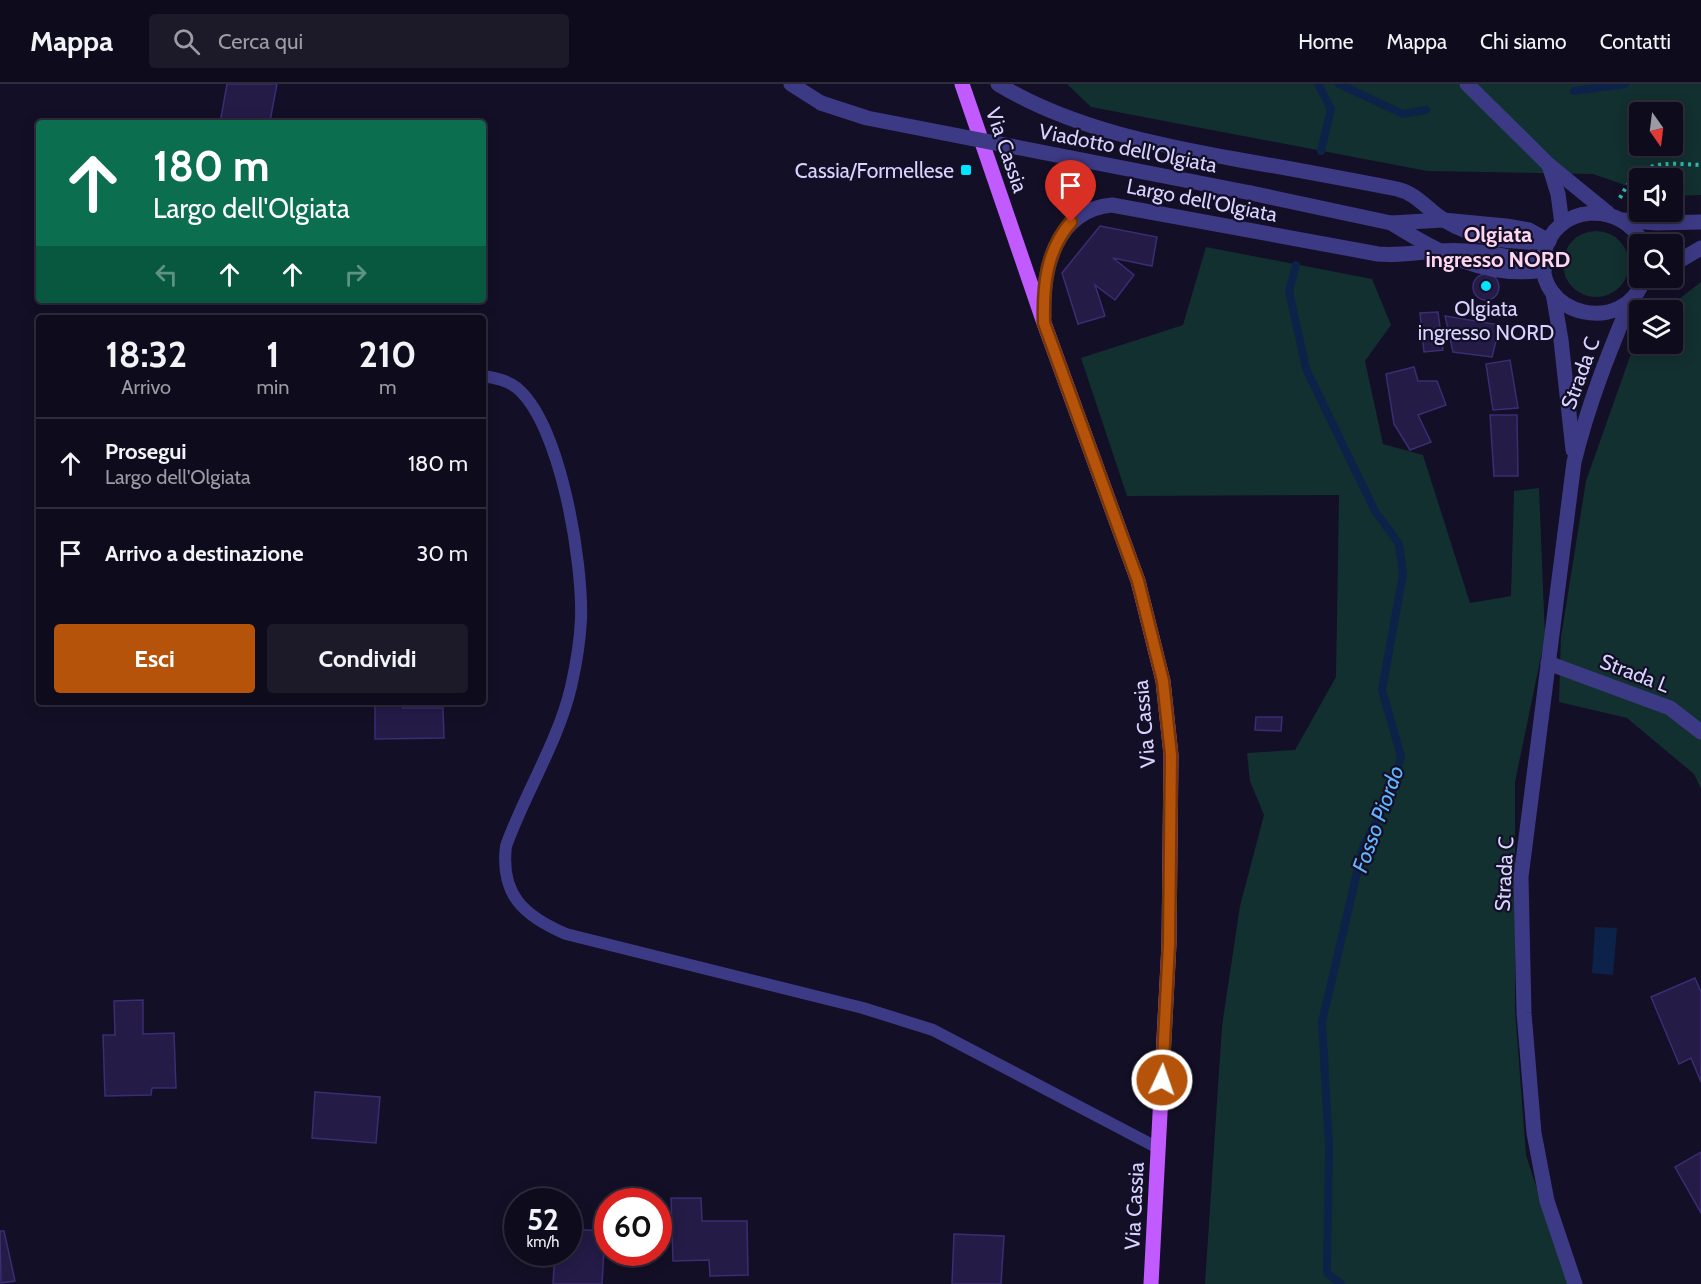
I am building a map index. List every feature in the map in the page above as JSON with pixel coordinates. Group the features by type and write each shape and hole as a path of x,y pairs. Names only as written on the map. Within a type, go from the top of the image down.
{"main road":[{"name":"Via Cassia","path":"962,84 1044,323 1138,581 1163,681 1171,755 1169,944 1151,1284"}],"street":[{"name":"Viadotto dell'Olgiata","path":"791,84 821,103 867,118 1251,193 1391,223"},
{"path":"998,84 1048,109 1131,137 1408,191 1417,196 1443,220 1480,235 1526,244 1549,241"},
{"path":"1467,84 1549,165 1637,234"},
{"path":"1549,165 1558,195 1562,224"},
{"name":"Largo dell'Olgiata","path":"1044,323 1045,284 1056,246 1071,222 1100,206 1112,205 1378,254 1398,255 1437,251"},
{"path":"1544,270 1544,255 1549,241 1562,224 1575,216 1592,212 1656,223 1701,222"},
{"path":"1391,223 1443,220"},
{"name":"Largo dell'Olgiata","path":"1391,223 1437,251 1471,265 1521,274 1544,270"},
{"path":"1683,259 1701,248"},
{"name":"Strada C","path":"1544,270 1553,293 1561,340 1574,462"},
{"path":"1631,300 1641,288"},
{"path":"1553,293 1566,306 1582,313 1599,315 1617,310 1629,301"},
{"name":"Strada C","path":"1575,1284 1553,1224 1539,1166 1524,1013 1521,877 1574,462 1586,412 1600,372 1629,305"},
{"name":"Strada L","path":"1548,663 1670,708 1701,732"}],"lane":[{"path":"486,377 510,383 518,388 536,411 547,434 565,493 579,580 581,619 571,689 507,846 504,866 508,885 515,899 537,920 566,934 863,1008 933,1030 1158,1148"}],"path":[{"path":"1614,216 1625,190 1641,170 1666,163 1701,165"}],"green space":[{"path":"1067,84 1701,84 1701,195 1683,196 1683,168 1629,168 1629,187 1593,174 1427,171 1091,107"},
{"path":"1596,231 1608,234 1619,241 1628,258 1628,270 1619,287 1608,294 1596,297 1584,294 1573,287 1566,276 1563,264 1566,252 1573,241 1584,234"},
{"path":"1206,247 1372,279 1391,325 1365,361 1383,444 1423,455 1470,603 1511,596 1514,491 1539,488 1545,637 1515,782 1515,1010 1526,1155 1568,1284 1205,1284 1222,1026 1240,906 1264,815 1250,781 1247,753 1295,750 1336,677 1339,495 1127,496 1081,358 1183,325"},
{"path":"1701,282 1701,789 1694,774 1627,718 1559,702 1561,637 1586,481 1631,354 1683,354 1683,300 1678,300"}],"water":[{"path":"1595,927 1617,928 1613,975 1592,973"}],"building":[{"path":"227,84 277,84 270,120 221,120"},
{"path":"1100,226 1157,237 1152,266 1113,258 1134,275 1115,300 1095,285 1105,316 1078,324 1062,273"},
{"name":"Olgiata ingresso NORD","path":"1486,274 1495,278 1499,287 1495,296 1486,300 1477,296 1473,287 1477,278"},
{"path":"1438,312 1443,350 1424,352 1420,313"},
{"path":"1445,316 1500,325 1492,357 1453,352"},
{"path":"1510,360 1518,408 1493,410 1486,364"},
{"path":"1414,367 1418,381 1437,381 1446,405 1418,415 1431,442 1410,450 1394,424 1386,374"},
{"path":"1490,415 1517,415 1518,476 1494,476"},
{"path":"375,705 443,708 444,738 375,739"},
{"path":"1256,717 1282,717 1281,731 1255,730"},
{"path":"1695,978 1701,992 1701,1082 1691,1058 1679,1064 1651,997"},
{"path":"143,1000 143,1034 174,1033 176,1088 152,1088 151,1095 105,1096 103,1035 115,1035 114,1001"},
{"path":"315,1092 380,1097 376,1143 312,1138"},
{"path":"1701,1152 1701,1213 1675,1167"},
{"path":"672,1198 701,1198 702,1221 747,1221 748,1275 710,1276 709,1260 673,1261"},
{"path":"582,1230 594,1230 594,1266 603,1266 602,1284 553,1284 554,1266 582,1266"},
{"path":"0,1231 4,1231 15,1281 1,1283"},
{"path":"954,1234 1004,1236 1001,1284 952,1284"}],"waterway":[{"name":"Fosso Piordo","path":"1318,84 1331,109 1321,151"},
{"path":"1339,84 1403,114 1426,110"},
{"path":"1574,91 1625,84"},
{"name":"Fosso Piordo","path":"1296,265 1289,291 1306,369 1375,511 1399,544 1403,574 1382,690 1401,756 1392,791 1363,847 1322,1022 1329,1147 1327,1273 1341,1284"}],"place":[{"name":"Cassia/Formellese","path":"966,170"},
{"name":"Olgiata ingresso NORD","path":"1486,286"}],"district":[{"name":"Olgiata ingresso NORD","path":"1498,246"}],"route":[{"path":"1071,222 1050,258 1043,303 1044,323 1138,581 1157,650 1167,711 1171,755 1169,944 1162,1080"}]}
